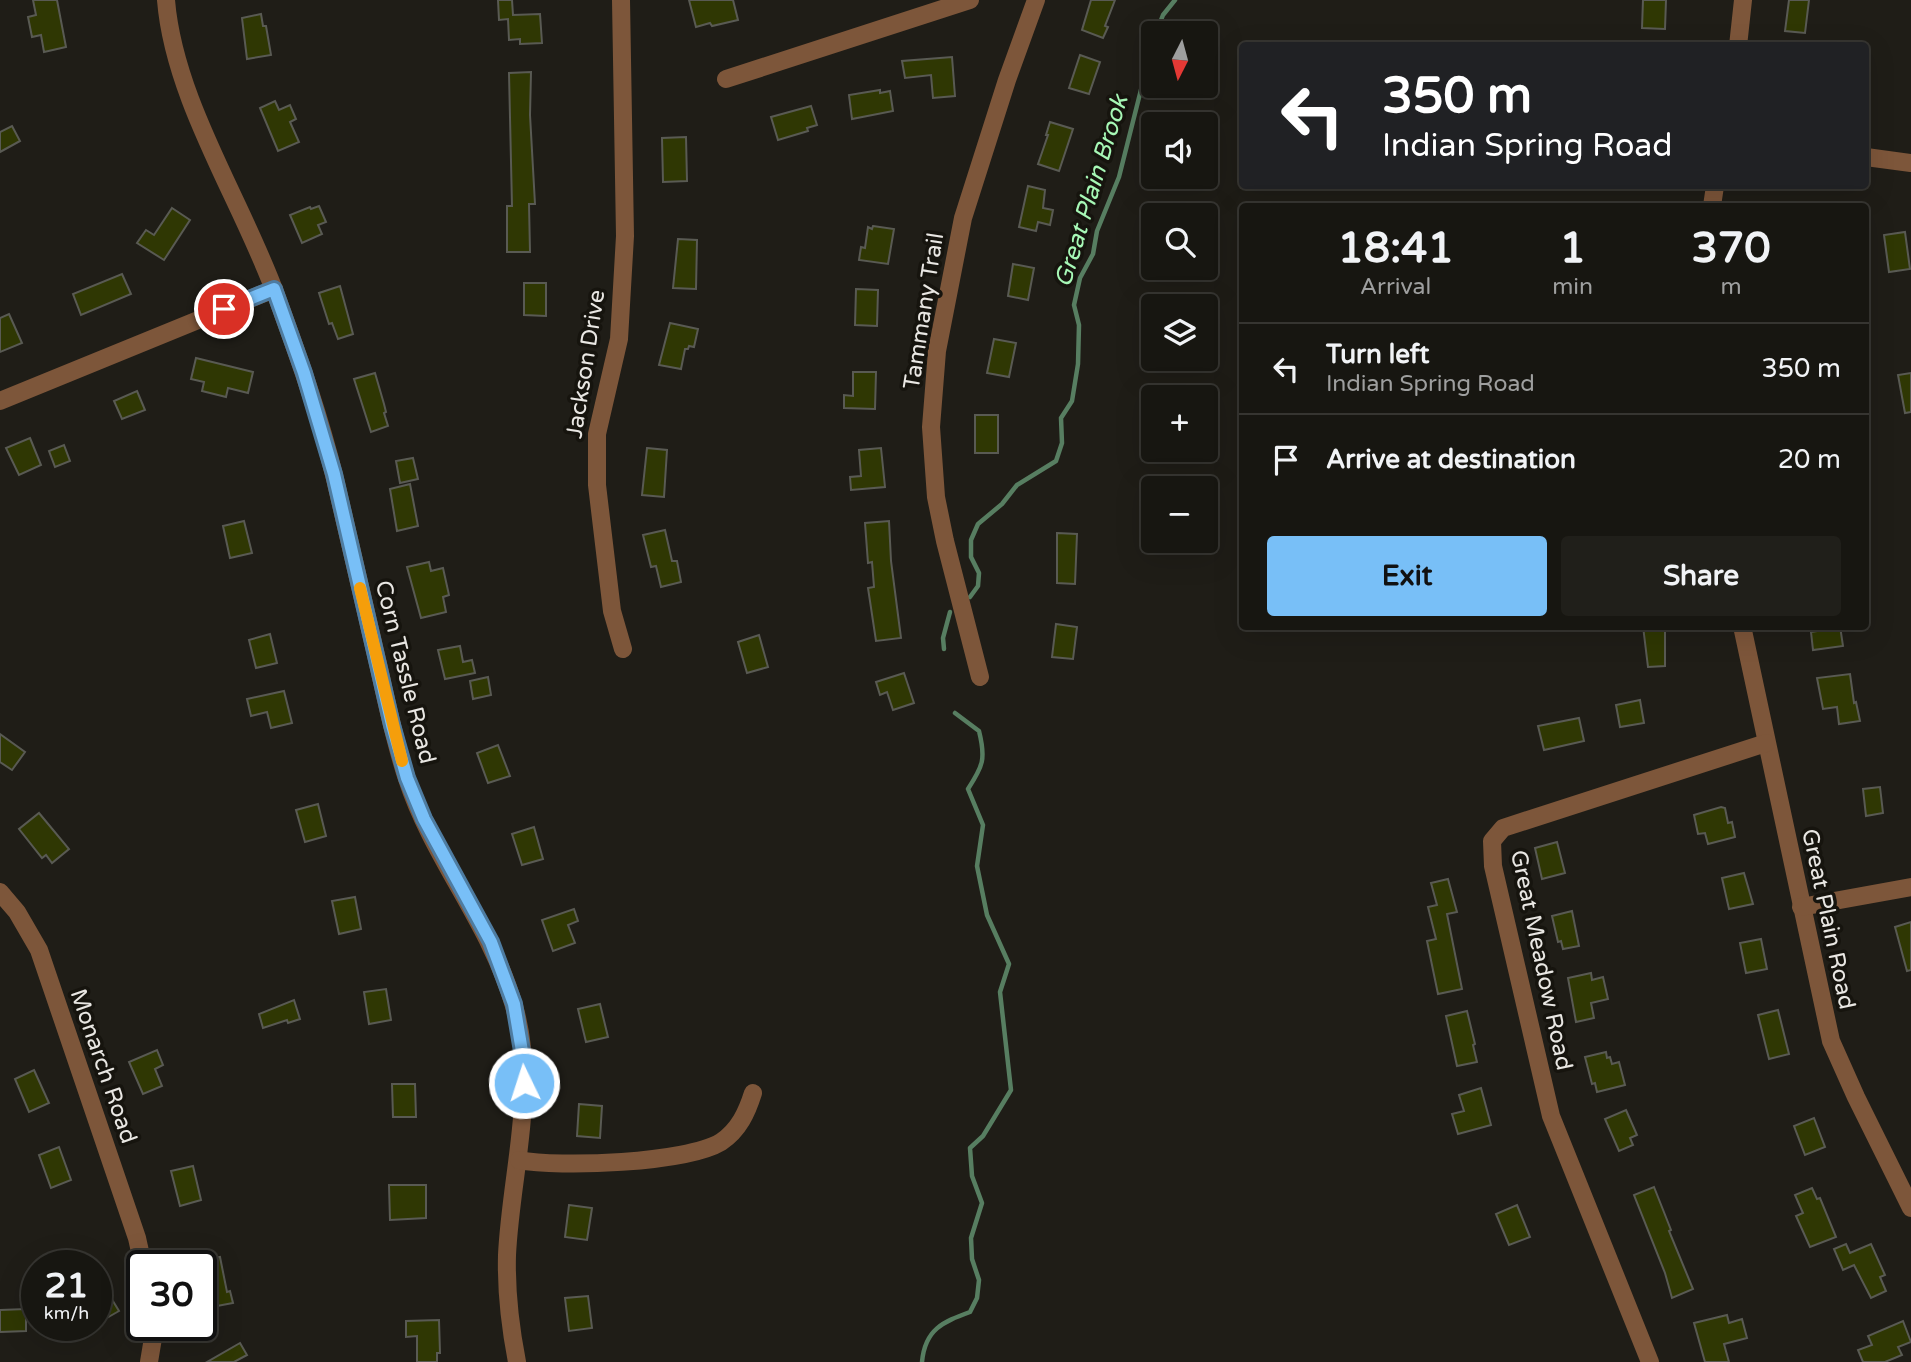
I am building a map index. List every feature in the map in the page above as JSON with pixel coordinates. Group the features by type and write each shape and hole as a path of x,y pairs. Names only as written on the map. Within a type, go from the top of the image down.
{"street":[{"name":"Corn Tassle Road","path":"166,0 173,42 192,103 274,289 304,373 334,474 392,725 407,778 417,806 491,942 514,1004 524,1063 519,1160 507,1254 508,1312 517,1362"},
{"name":"Jackson Drive","path":"621,0 625,236 619,339 597,434 597,485 612,611 624,649"},
{"path":"726,79 970,0"},
{"name":"Tammany Trail","path":"981,677 936,497 931,426 936,361 963,218 1036,0"},
{"path":"1738,42 1743,0"},
{"path":"1869,157 1911,163"},
{"path":"0,401 274,289"},
{"name":"Great Plain Road","path":"1743,630 1831,1041 1911,1208"},
{"name":"Great Meadow Road","path":"1650,1362 1551,1115 1493,866 1492,841 1503,828 1766,743"},
{"path":"1801,907 1911,887"},
{"name":"Monarch Road","path":"0,892 17,912 39,950 140,1250"},
{"path":"519,1160 536,1163 607,1162 661,1158 696,1151 720,1142 736,1129 753,1093"},
{"path":"149,1362 152,1341"}],"building":[{"path":"33,0 57,0 66,47 44,52 41,35 32,37 28,17 36,15"},
{"path":"498,0 512,0 513,15 540,14 542,43 520,44 520,39 509,40 508,19 499,20"},
{"path":"689,0 733,0 738,20 696,27"},
{"path":"1091,0 1115,0 1103,38 1082,30"},
{"path":"1643,0 1666,0 1665,29 1642,28"},
{"path":"1789,0 1809,0 1805,33 1785,31"},
{"path":"261,14 271,55 247,59 242,18"},
{"path":"1080,55 1100,62 1089,94 1069,88"},
{"path":"952,57 955,96 933,98 931,75 905,78 902,61"},
{"path":"531,72 530,115 535,204 529,204 530,252 507,252 507,206 512,206 509,73"},
{"path":"880,90 880,93 890,91 893,111 852,119 849,95"},
{"path":"275,101 279,110 290,105 296,119 290,122 299,142 278,151 260,108"},
{"path":"811,106 817,125 807,128 808,131 778,140 771,117"},
{"path":"1050,122 1073,129 1059,171 1038,164"},
{"path":"12,126 20,141 0,152 0,132"},
{"path":"686,137 687,181 663,182 662,138"},
{"path":"1028,186 1045,190 1043,208 1053,210 1050,225 1038,222 1036,231 1019,227"},
{"path":"319,206 326,222 318,225 322,234 302,243 290,215"},
{"path":"172,208 190,220 164,260 137,243 146,230 154,235"},
{"path":"873,226 894,229 888,264 859,260 861,247 865,248 868,227 872,229"},
{"path":"1905,232 1910,269 1889,272 1884,235"},
{"path":"678,239 697,240 696,289 673,288"},
{"path":"1013,264 1034,268 1028,300 1008,296"},
{"path":"122,274 131,294 81,315 73,294"},
{"path":"524,283 546,283 546,316 524,315"},
{"path":"340,286 353,334 338,339 332,323 329,324 319,293"},
{"path":"856,289 878,290 877,326 855,325"},
{"path":"9,314 22,343 0,352 0,318"},
{"path":"670,323 698,329 694,347 685,349 681,369 659,365"},
{"path":"994,339 1016,343 1009,377 987,373"},
{"path":"196,358 253,372 248,393 228,388 226,397 202,391 204,382 191,379"},
{"path":"853,372 876,372 875,409 844,408 844,395 853,396"},
{"path":"375,373 388,426 371,432 354,379"},
{"path":"1911,373 1911,412 1905,413 1898,375"},
{"path":"137,391 145,410 122,419 114,401"},
{"path":"975,415 998,415 998,453 975,453"},
{"path":"30,438 41,465 19,475 6,448"},
{"path":"64,445 70,461 55,467 49,451"},
{"path":"647,448 667,450 664,497 642,495"},
{"path":"881,448 885,487 851,490 850,477 861,476 859,450"},
{"path":"413,458 418,479 400,483 396,461"},
{"path":"410,484 418,526 397,531 390,489"},
{"path":"244,521 252,553 230,558 223,526"},
{"path":"889,521 901,638 876,641 868,588 874,587 872,562 868,563 865,523"},
{"path":"665,530 672,561 677,561 681,582 661,587 656,566 651,567 643,535"},
{"path":"1057,533 1077,534 1075,584 1057,583"},
{"path":"429,562 431,571 443,568 449,595 443,597 446,612 421,618 407,567"},
{"path":"1056,624 1077,627 1073,659 1052,657"},
{"path":"1643,630 1665,630 1665,666 1648,667"},
{"path":"1841,630 1843,646 1813,650 1811,632"},
{"path":"270,634 277,663 256,668 249,640"},
{"path":"759,635 768,667 747,673 738,642"},
{"path":"460,646 463,662 472,660 475,673 445,679 438,650"},
{"path":"904,673 914,703 893,710 887,692 880,695 876,682"},
{"path":"1850,674 1854,703 1856,702 1860,721 1839,724 1837,707 1823,709 1817,678"},
{"path":"488,677 491,695 473,699 470,681"},
{"path":"284,691 292,723 271,728 267,712 251,716 247,699"},
{"path":"1640,700 1644,723 1620,727 1616,705"},
{"path":"1579,718 1584,741 1544,750 1538,726"},
{"path":"0,734 25,752 12,770 0,762"},
{"path":"498,745 510,776 488,783 477,753"},
{"path":"1880,787 1883,813 1866,816 1863,789"},
{"path":"318,804 326,836 305,842 296,810"},
{"path":"1725,808 1728,823 1732,822 1735,837 1708,844 1705,833 1698,834 1694,815"},
{"path":"39,813 69,849 52,863 46,855 42,858 19,829"},
{"path":"534,827 543,859 522,865 512,834"},
{"path":"1557,842 1565,873 1542,879 1535,848"},
{"path":"1744,873 1753,904 1729,909 1722,878"},
{"path":"1448,879 1457,912 1447,914 1462,989 1438,994 1427,941 1436,939 1428,907 1437,905 1431,883"},
{"path":"355,897 361,929 339,934 332,901"},
{"path":"574,909 578,921 568,925 575,943 553,951 542,920"},
{"path":"1572,911 1579,946 1563,949 1561,941 1558,942 1552,916"},
{"path":"1911,922 1911,970 1907,971 1895,927"},
{"path":"1761,939 1767,969 1746,973 1740,943"},
{"path":"1591,973 1592,980 1603,977 1608,999 1591,1003 1594,1018 1576,1022 1568,978"},
{"path":"386,989 391,1020 369,1024 364,992"},
{"path":"294,1000 300,1019 288,1023 287,1020 263,1028 259,1014"},
{"path":"600,1004 608,1037 586,1042 578,1009"},
{"path":"1778,1010 1789,1054 1769,1059 1758,1015"},
{"path":"1467,1011 1477,1062 1457,1066 1446,1016"},
{"path":"157,1050 163,1065 155,1069 162,1086 143,1094 129,1062"},
{"path":"1606,1052 1612,1064 1619,1062 1625,1085 1597,1092 1595,1083 1592,1084 1585,1057"},
{"path":"34,1070 49,1103 29,1112 15,1079"},
{"path":"392,1084 415,1084 416,1117 393,1117"},
{"path":"1481,1088 1491,1125 1458,1134 1452,1114 1464,1111 1459,1095"},
{"path":"579,1104 602,1106 600,1138 577,1136"},
{"path":"1626,1110 1637,1135 1630,1138 1633,1145 1619,1151 1605,1119"},
{"path":"1814,1118 1825,1147 1805,1155 1794,1126"},
{"path":"59,1147 71,1180 51,1188 39,1155"},
{"path":"193,1166 201,1200 180,1206 171,1171"},
{"path":"389,1185 426,1185 426,1218 390,1220"},
{"path":"1654,1187 1693,1289 1672,1298 1634,1195"},
{"path":"1812,1188 1817,1199 1820,1198 1836,1237 1810,1247 1796,1216 1803,1213 1795,1195"},
{"path":"569,1205 592,1208 587,1240 565,1237"},
{"path":"1517,1205 1530,1237 1509,1245 1496,1214"},
{"path":"1846,1244 1850,1253 1871,1244 1885,1275 1880,1277 1886,1291 1871,1298 1854,1265 1843,1270 1834,1249"},
{"path":"220,1257 227,1292 230,1291 233,1303 217,1306 217,1258"},
{"path":"588,1296 592,1328 569,1331 565,1298"},
{"path":"112,1300 119,1311 112,1315"},
{"path":"21,1309 21,1331 0,1332 0,1310"},
{"path":"1727,1315 1729,1323 1742,1319 1747,1338 1724,1344 1729,1362 1705,1362 1694,1323"},
{"path":"439,1320 440,1353 437,1353 437,1362 417,1362 417,1336 406,1337 406,1321"},
{"path":"1903,1321 1911,1342 1898,1347 1902,1355 1885,1362 1863,1362 1858,1350 1872,1345 1868,1336"},
{"path":"240,1343 247,1355 234,1362 207,1362"}],"waterway":[{"name":"Great Plain Brook","path":"1161,21 1175,0"},
{"name":"Great Plain Brook","path":"970,597 978,586 979,573 971,557 971,540 978,524 1002,504 1017,485 1056,461 1062,443 1061,418 1072,401 1078,364 1079,325 1074,305 1080,278 1093,254 1097,231 1119,177 1141,90"},
{"name":"Great Plain Brook","path":"944,649 943,638 950,612"},
{"name":"Great Plain Brook","path":"922,1362 931,1334 952,1319 970,1312 977,1298 979,1280 972,1259 971,1238 982,1203 972,1176 970,1148 983,1136 1011,1090 1000,992 1009,964 987,915 977,866 983,825 968,789 982,762 981,741 979,731 955,713"}],"slow traffic":[{"path":"360,588 402,761"}],"route":[{"path":"224,309 274,289 304,373 334,474 392,725 407,778 417,806 491,942 514,1004 524,1063 524,1083"}]}
